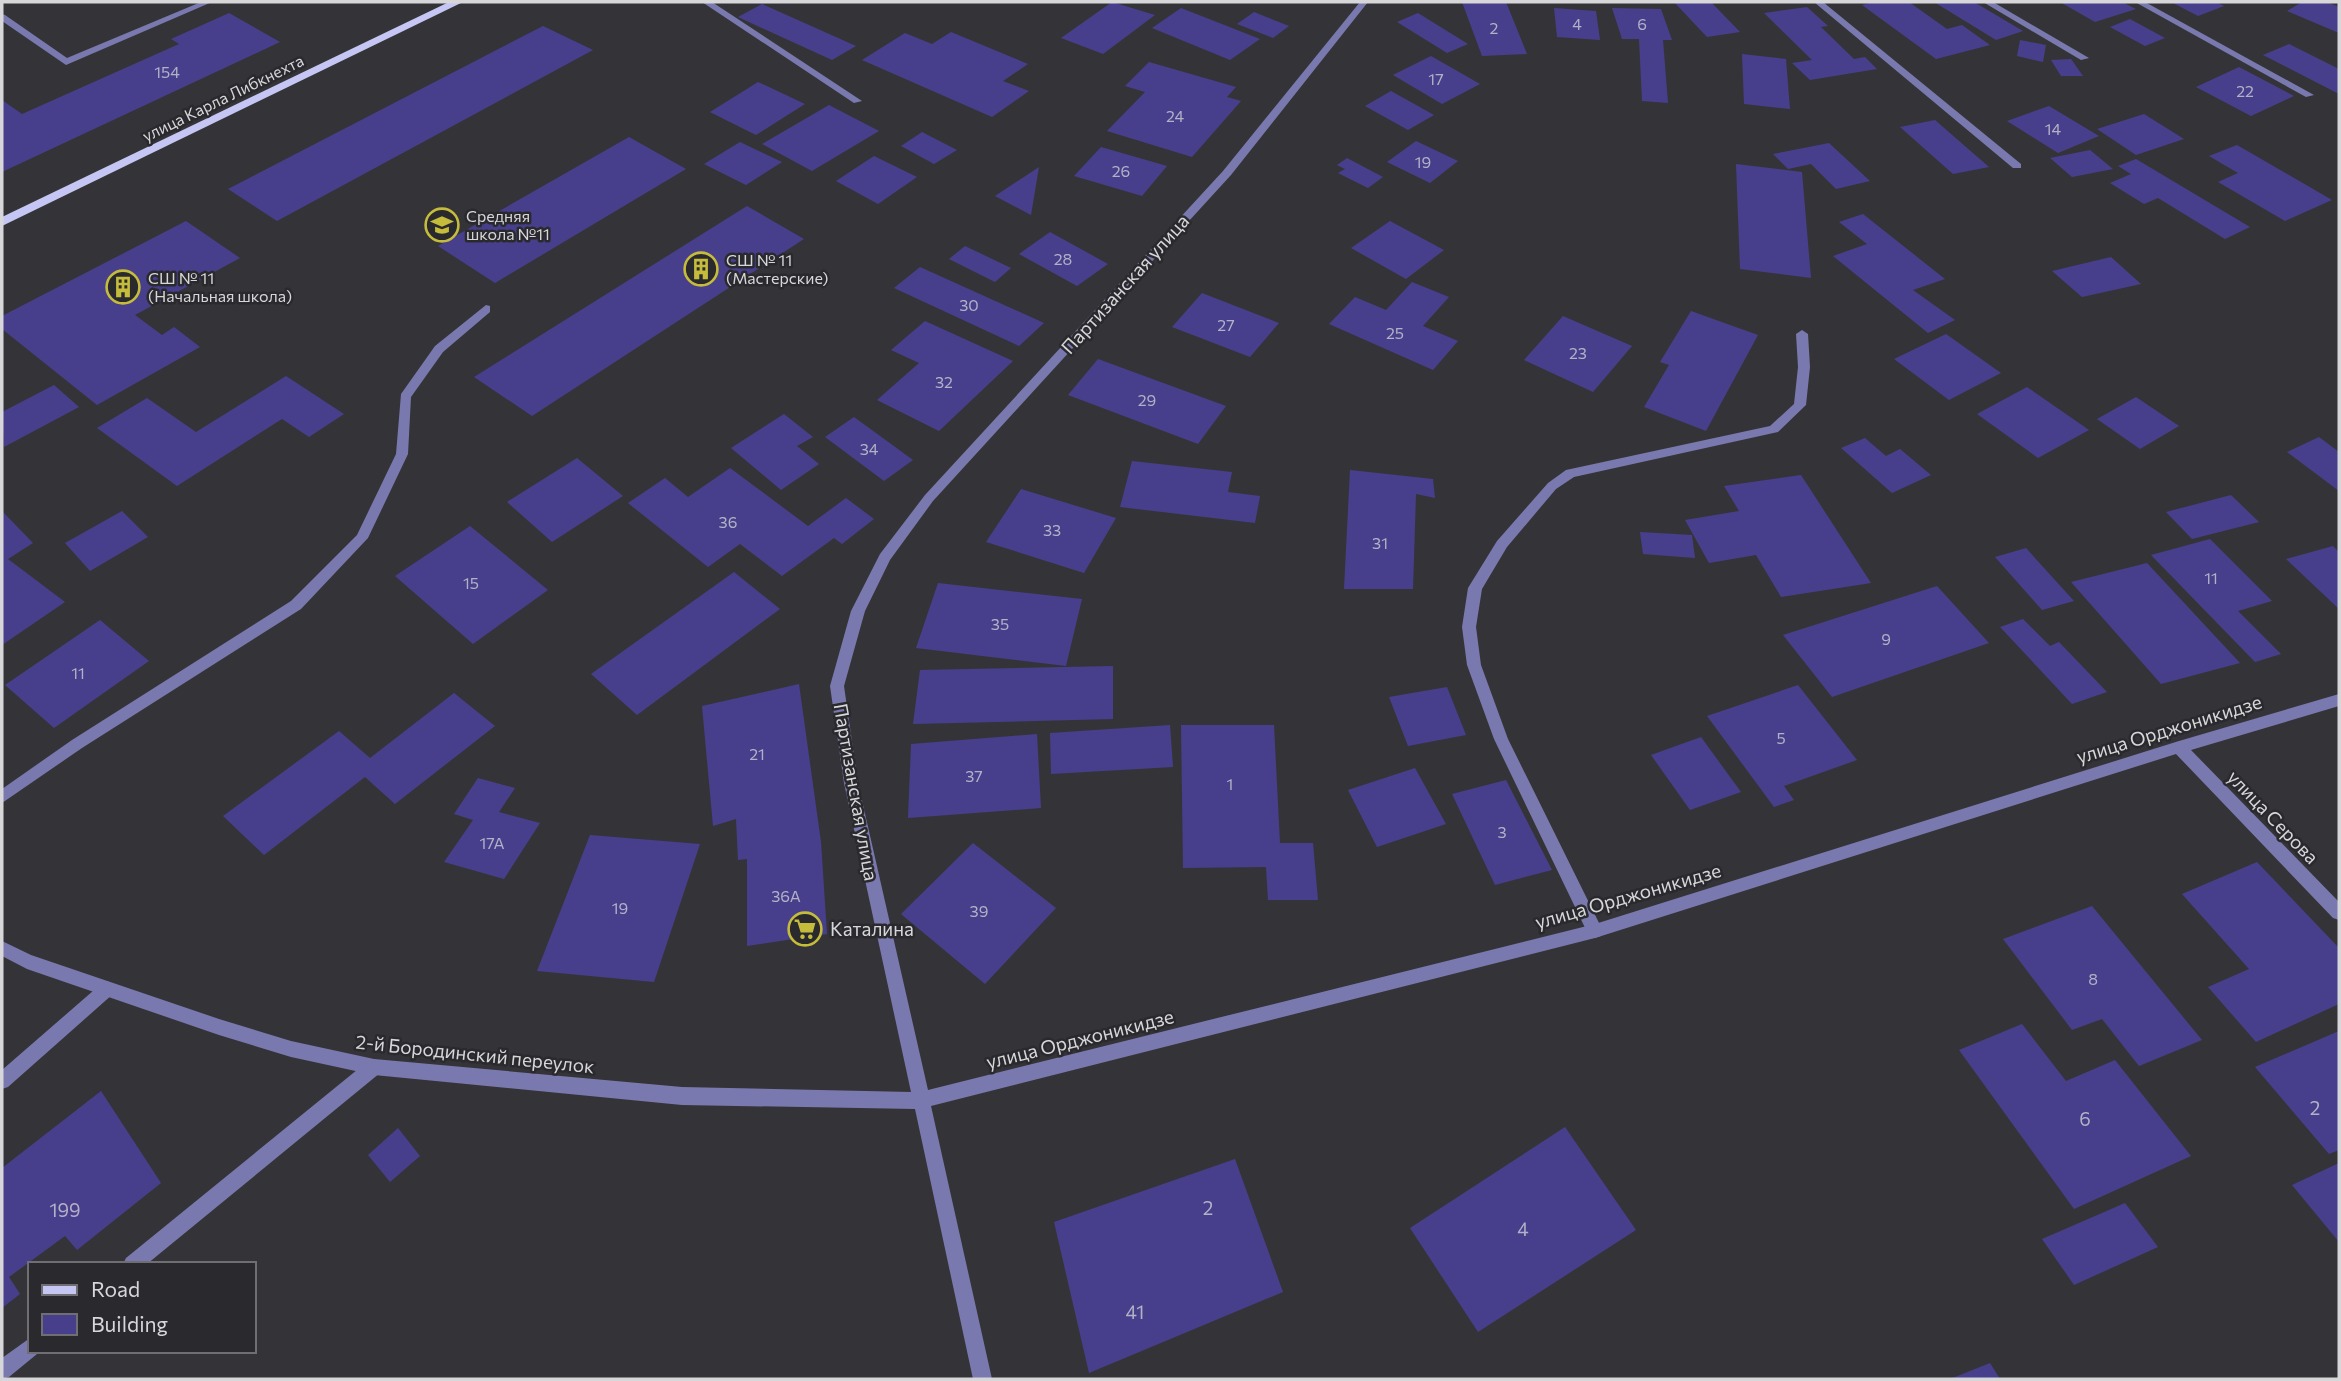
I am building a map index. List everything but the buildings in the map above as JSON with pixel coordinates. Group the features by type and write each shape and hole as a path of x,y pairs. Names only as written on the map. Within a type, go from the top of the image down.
{"main road":[{"name":"улица Карла Либкнехта","path":"2,222 457,2"}],"street":[{"path":"2,17 66,62 208,2"},
{"path":"706,2 857,101"},
{"name":"Партизанская улица","path":"983,1379 919,1101 851,783 837,686 858,611 886,557 929,498 1227,173 1364,2"},
{"path":"1818,2 2017,166"},
{"path":"1987,2 2084,58"},
{"path":"2139,2 2309,95"},
{"path":"2,797 77,744 296,605 362,538 402,454 405,397 439,349 486,309"},
{"path":"1595,931 1501,738 1474,665 1469,627 1475,588 1502,544 1522,518 1552,486 1570,473 1774,429 1800,405 1804,368 1802,334"},
{"name":"улица Орджоникидзе","path":"919,1101 1595,931 2179,747 2339,700"},
{"name":"улица Серова","path":"2179,747 2339,913"},
{"name":"2-й Бородинский переулок","path":"2,948 27,961 107,989 291,1049 374,1067 682,1096 919,1101"},
{"path":"2,1081 107,989"},
{"path":"134,1262 374,1067"},
{"path":"2,1370 28,1349"}],"place":[{"name":"Средняя школа №11","path":"442,225"},
{"name":"СШ № 11 (Мастерские)","path":"701,269"},
{"name":"СШ № 11 (Начальная школа)","path":"123,287"},
{"name":"Каталина","path":"805,929"}]}
